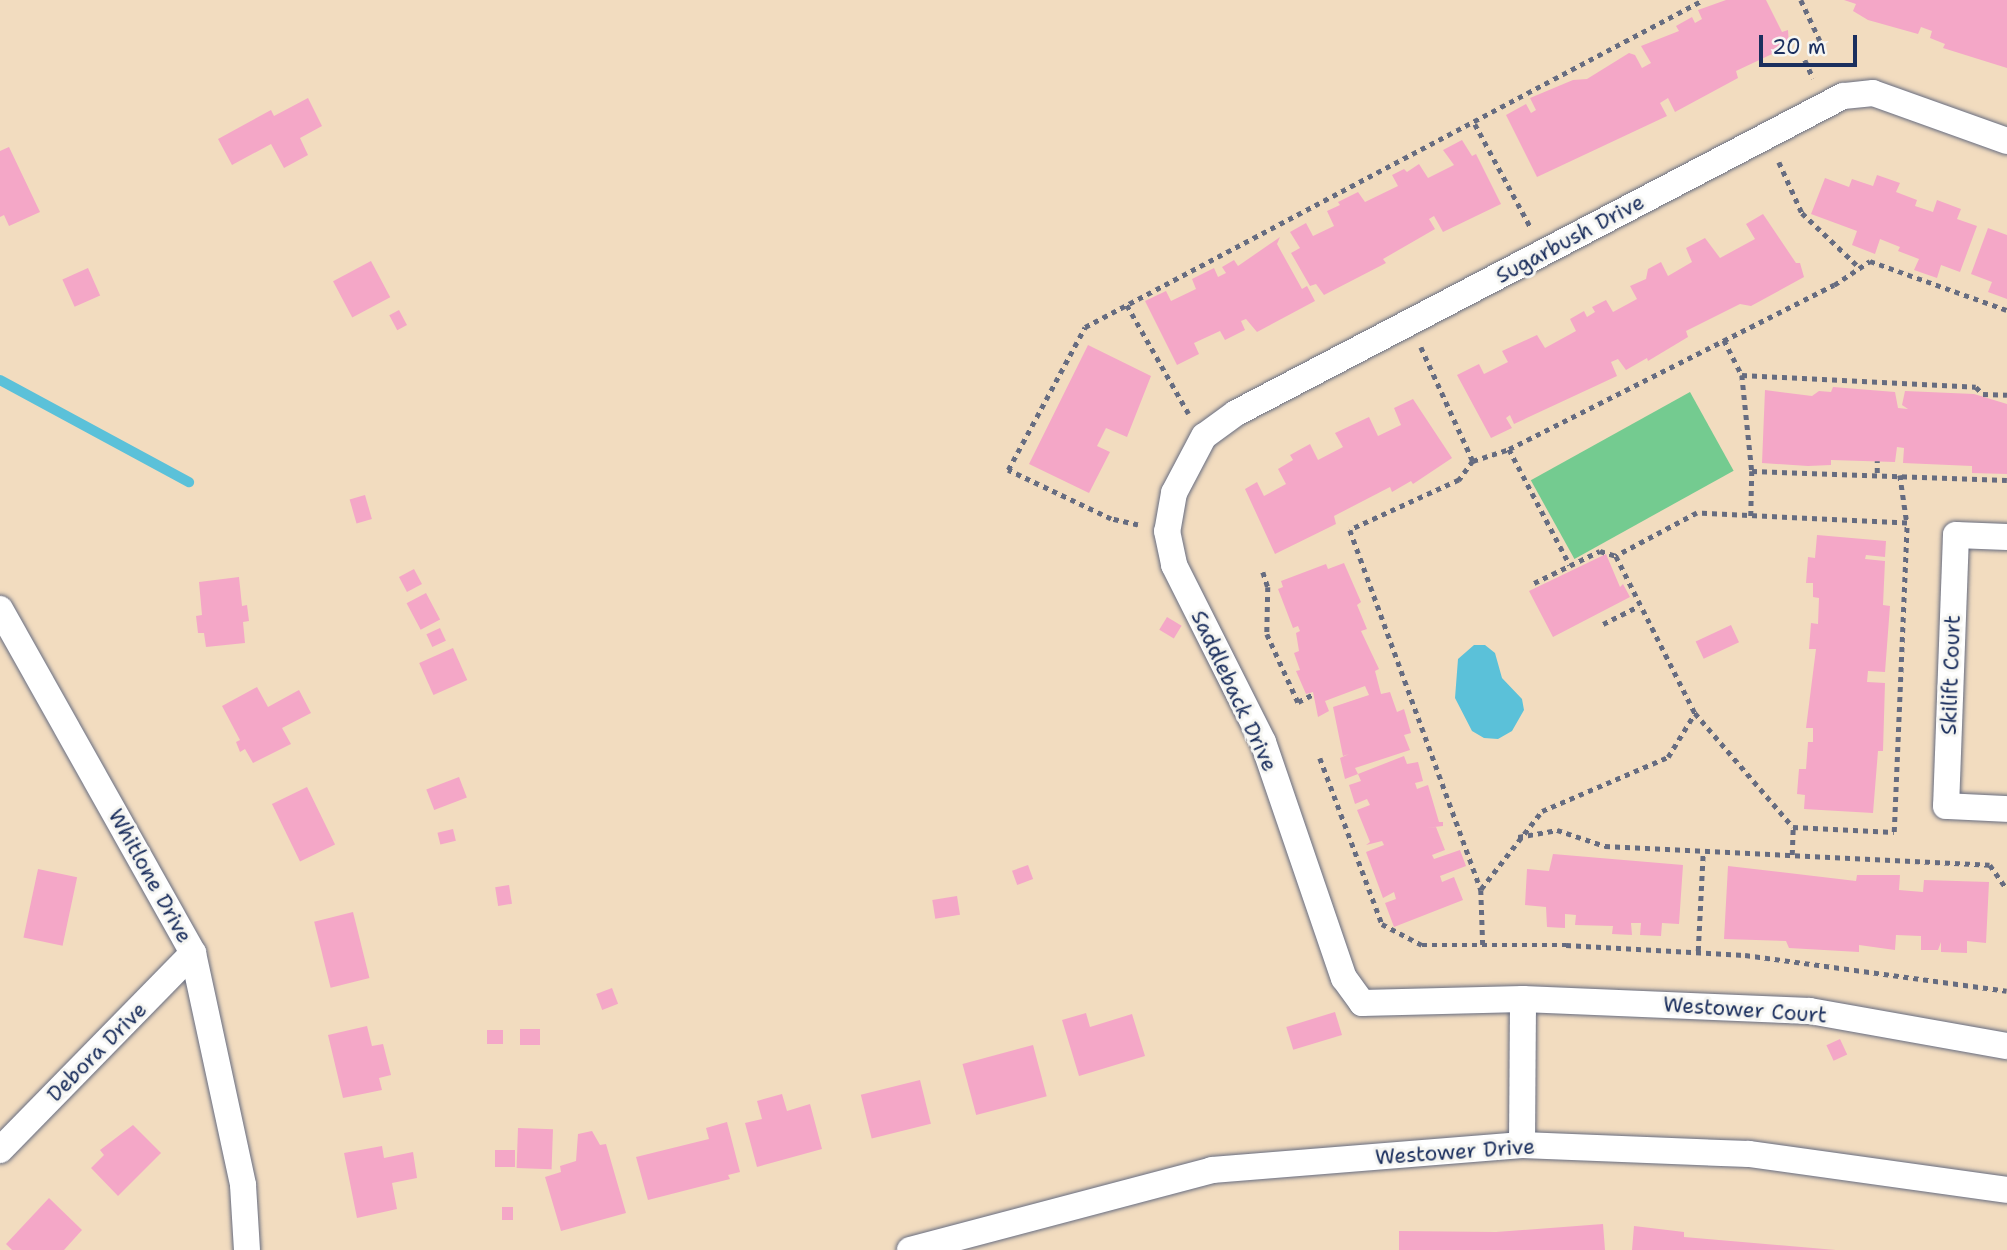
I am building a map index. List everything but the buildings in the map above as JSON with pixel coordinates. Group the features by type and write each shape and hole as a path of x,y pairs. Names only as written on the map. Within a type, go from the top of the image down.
{"street":[{"name":"Sugarbush Drive","path":"1174,493 1204,436 1236,413 1843,96 1873,93 2007,141"},
{"name":"Saddleback Drive","path":"1174,493 1167,531 1174,565 1263,742 1343,978 1362,1003"},
{"name":"Skilift Court","path":"2007,537 1956,535 1946,806 2007,809"},
{"name":"Whitlone Drive","path":"0,609 193,953 243,1185 247,1250"},
{"name":"Debora Drive","path":"0,1150 193,953"},
{"name":"Westower Court","path":"1362,1003 1523,999 1810,1011 2007,1046"},
{"path":"1522,1145 1523,999"},
{"name":"Westower Drive","path":"910,1250 973,1241 1212,1170 1522,1145 1749,1154 2007,1190"}],"path":[{"path":"1111,519 1008,470 1085,327 1475,124 1703,0"},
{"path":"1801,0 1823,47"},
{"path":"1475,124 1525,215"},
{"path":"1788,180 1802,213 1860,268"},
{"path":"1483,948 1481,890 1350,530 1459,480 1473,461 1509,449 1724,340 1870,261 2007,310"},
{"path":"1127,305 1175,394"},
{"path":"1724,340 1742,375 1752,471 1751,516"},
{"path":"1431,368 1473,461"},
{"path":"1742,375 1976,387 1983,394 2007,395"},
{"path":"1509,449 1570,565"},
{"path":"1877,461 1877,473"},
{"path":"1752,471 1877,473 2007,480"},
{"path":"1793,827 1894,832 1907,523 1900,475"},
{"path":"1534,583 1600,551 1616,556 1697,513 1907,523"},
{"path":"1616,556 1695,713 1793,827 1793,855"},
{"path":"1263,572 1268,587 1267,634 1298,702 1314,694"},
{"path":"1603,624 1639,606"},
{"path":"1481,890 1518,837 1542,811 1668,757 1695,713"},
{"path":"1320,758 1382,924 1422,945 1483,948 1566,945 1698,951 1812,962 2007,991"},
{"path":"1518,837 1557,831 1605,846 1990,865 2007,889"},
{"path":"1698,951 1703,851"}],"green space":[{"path":"1690,392 1734,471 1574,559 1531,480"}],"water":[{"path":"1474,645 1485,645 1495,653 1502,678 1522,699 1524,710 1512,731 1498,739 1484,738 1472,731 1455,698 1458,659"}],"waterway":[{"path":"0,380 189,482"}]}
